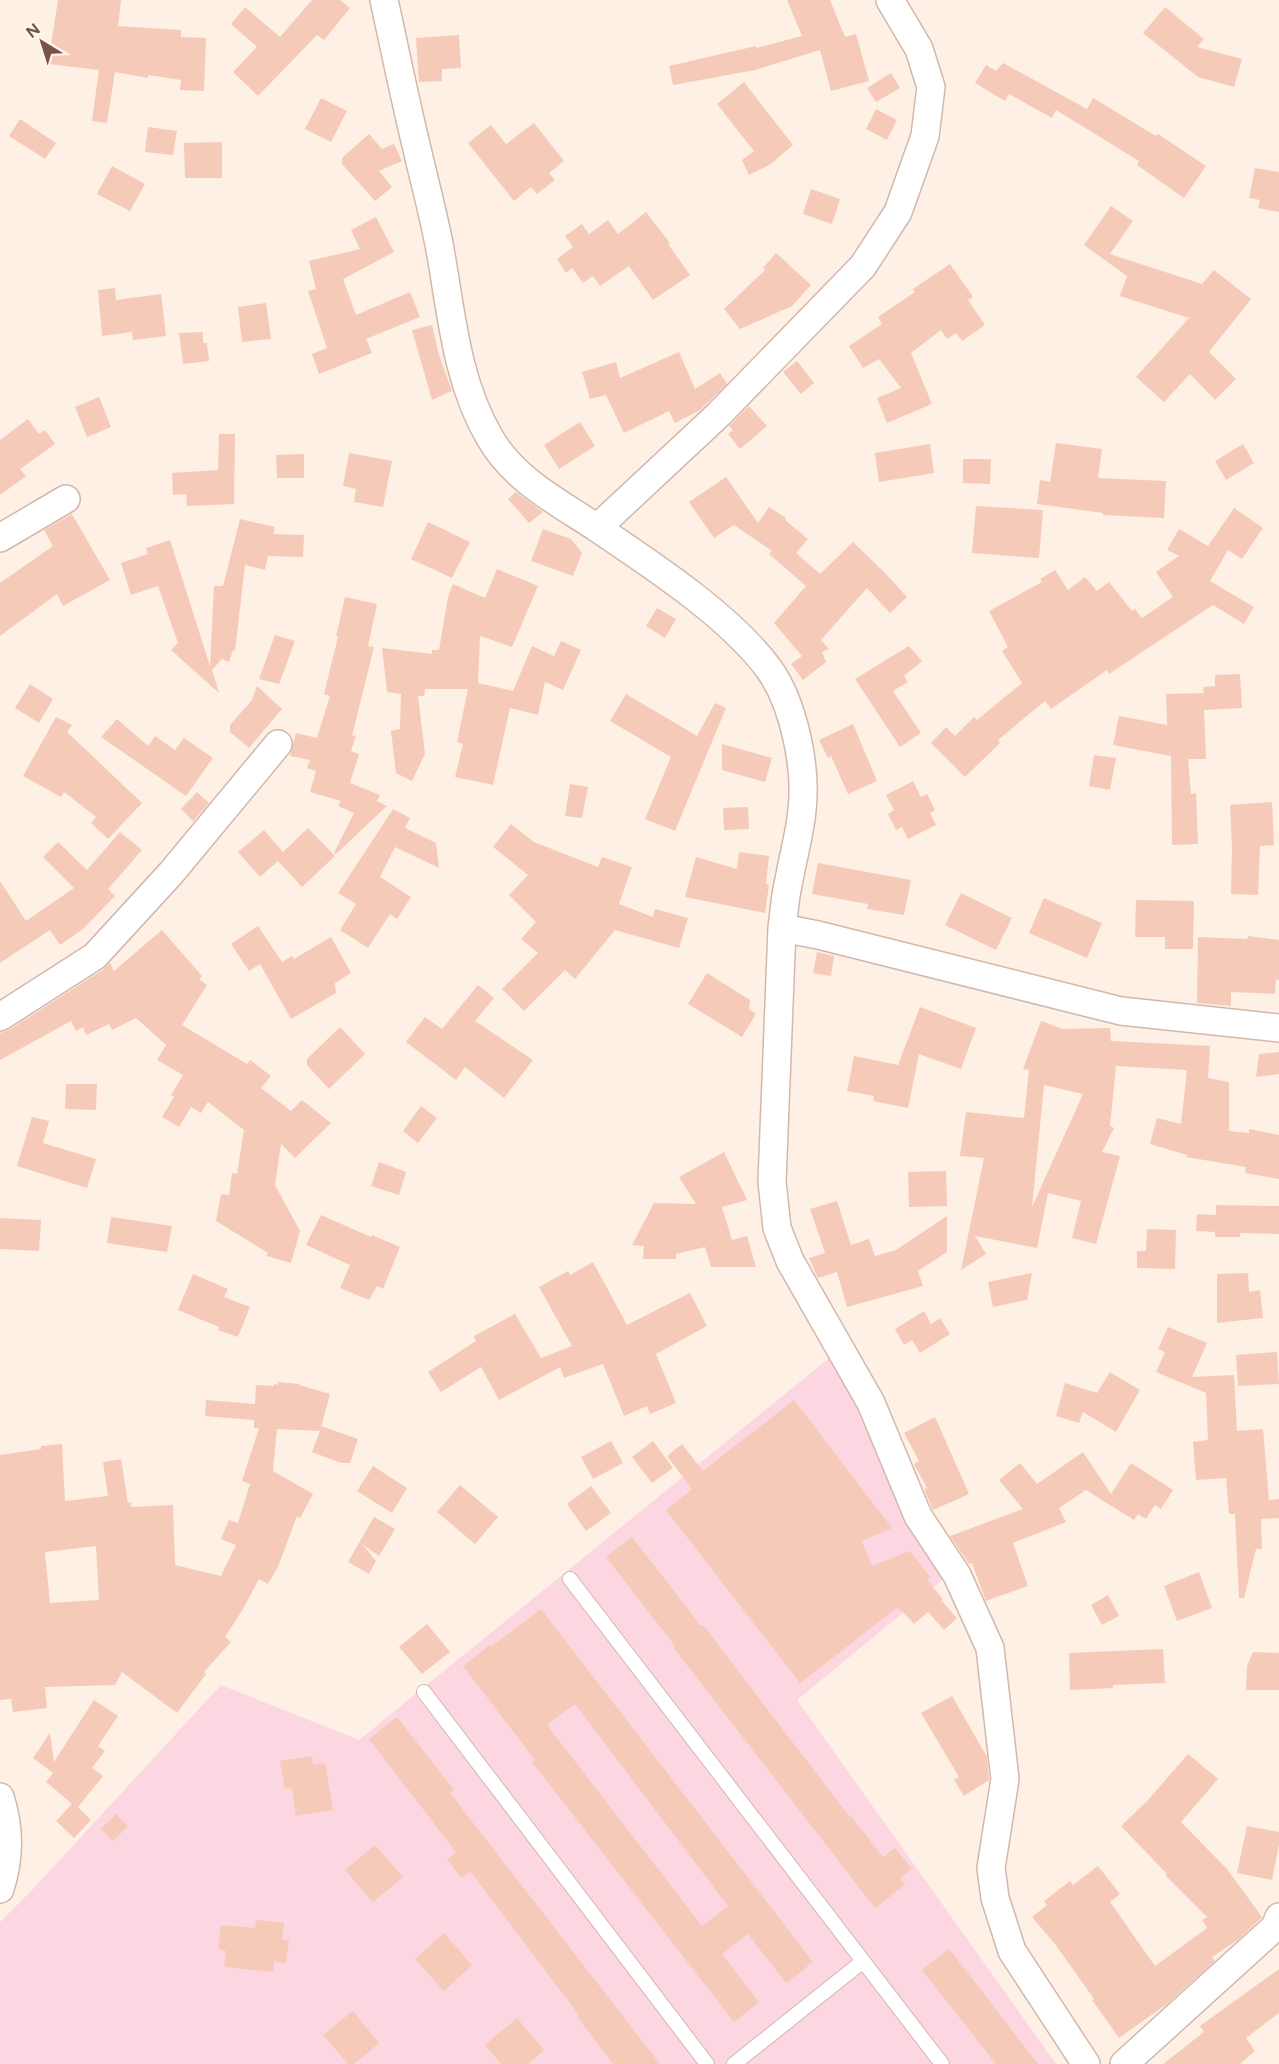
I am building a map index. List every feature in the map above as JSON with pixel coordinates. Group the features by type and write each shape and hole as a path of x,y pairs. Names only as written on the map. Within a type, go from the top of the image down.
{"street":[{"path":"384,0 441,255 448,310 467,388 476,413 491,441 509,464 543,494 597,528 703,603 741,639 769,670 787,702 801,759 802,809 782,928 772,1182 777,1228 790,1261 871,1403 918,1516 957,1575 990,1648 1005,1779 991,1869 995,1898 1012,1951 1086,2064"},
{"path":"597,528 718,415 862,266 898,212 925,136 931,87 919,49 890,0"},
{"path":"0,538 66,499"},
{"path":"0,1017 95,956 172,872 278,744"},
{"path":"782,928 1121,1011 1279,1028"},
{"path":"0,1797 7,1824 9,1846 6,1870 0,1889"},
{"path":"1124,2064 1275,1927 1279,1917"}],"lane":[{"path":"570,1579 942,2064"},
{"path":"424,1692 707,2064"},
{"path":"734,2064 862,1962"}],"shaded area":[{"path":"833,1355 950,1574 797,1700 1056,2064 0,2064 0,1922 221,1685 359,1740"}],"building":[{"path":"58,0 121,0 118,26 181,30 181,37 206,38 204,91 180,90 181,80 148,75 148,78 115,72 107,123 92,121 99,70 48,64"},
{"path":"312,0 340,0 350,8 324,40 317,35 258,96 233,72 257,47 231,24 245,7 280,37"},
{"path":"787,0 830,0 845,37 856,34 869,81 831,91 820,50 755,70 673,85 669,66 802,36"},
{"path":"1165,7 1204,39 1197,47 1242,59 1234,87 1198,77 1143,33"},
{"path":"459,35 461,68 442,69 442,81 419,82 416,38"},
{"path":"1003,63 1087,109 1093,98 1156,136 1158,134 1206,166 1184,198 1137,165 1139,161 1056,110 1052,118 1009,94 1005,101 975,83 986,65 996,71"},
{"path":"891,73 900,88 876,102 867,88"},
{"path":"744,82 793,145 771,164 749,175 742,160 754,151 717,104"},
{"path":"321,98 347,111 331,142 305,129"},
{"path":"876,109 897,120 887,140 866,129"},
{"path":"20,119 56,143 45,159 9,136"},
{"path":"534,123 564,161 549,173 555,180 537,194 531,187 514,201 468,143 491,125 506,144"},
{"path":"148,127 177,131 173,155 145,152"},
{"path":"369,134 382,149 394,144 402,161 379,171 392,187 375,201 342,164 342,158"},
{"path":"222,142 222,178 185,178 184,143"},
{"path":"112,166 145,184 130,211 97,194"},
{"path":"1255,168 1279,172 1279,212 1258,208 1260,200 1249,198"},
{"path":"811,189 840,199 832,224 803,214"},
{"path":"1111,206 1133,221 1110,254 1202,284 1214,270 1251,299 1209,352 1236,379 1215,400 1190,374 1164,402 1136,377 1189,318 1120,296 1127,276 1084,245"},
{"path":"646,212 670,243 668,244 690,275 653,300 629,266 600,286 593,276 583,283 572,268 566,273 557,259 573,247 565,236 582,224 589,234 608,220 618,234"},
{"path":"376,217 394,252 343,279 356,315 410,292 420,317 366,339 372,353 319,374 312,354 327,348 308,291 316,289 309,261 360,249 351,230"},
{"path":"776,253 811,285 792,306 740,329 724,309 765,270 763,268"},
{"path":"950,264 973,297 968,300 985,325 962,341 956,333 947,339 941,330 911,353 932,404 887,423 877,398 901,388 879,359 863,368 849,346 882,324 878,317 915,292 913,289"},
{"path":"115,288 116,300 161,294 166,336 133,340 132,332 102,336 98,290"},
{"path":"266,303 271,339 242,342 238,307"},
{"path":"432,325 439,355 452,391 432,400 412,330"},
{"path":"203,332 203,343 207,343 209,361 183,364 179,333"},
{"path":"679,352 695,389 720,373 727,384 700,410 675,423 669,411 624,433 606,395 590,399 582,372 616,362 620,378"},
{"path":"797,361 814,383 801,394 783,372"},
{"path":"99,397 111,427 87,437 75,407"},
{"path":"749,406 767,426 740,449 728,434 733,430 729,426"},
{"path":"28,419 39,434 45,430 55,444 20,469 26,476 0,495 0,440"},
{"path":"580,422 595,446 559,469 544,445"},
{"path":"219,434 235,434 234,504 187,506 186,494 173,495 172,473 218,470"},
{"path":"1056,443 1102,449 1098,478 1166,481 1164,518 1103,515 1103,513 1037,504 1040,480 1050,482"},
{"path":"930,444 934,473 879,482 875,453"},
{"path":"1243,444 1254,463 1226,480 1215,461"},
{"path":"349,453 392,461 383,507 354,502 356,489 343,486"},
{"path":"304,454 304,478 277,478 276,455"},
{"path":"963,459 991,459 990,484 963,483"},
{"path":"726,477 758,523 769,507 786,518 785,520 808,539 796,553 820,574 853,542 907,597 890,613 867,588 821,640 829,649 822,652 826,662 803,680 791,664 802,656 774,623 806,586 769,554 772,551 734,525 714,538 689,502"},
{"path":"516,492 543,512 529,523 508,499"},
{"path":"976,506 1043,510 1039,558 972,553"},
{"path":"1234,508 1263,528 1242,559 1228,550 1210,581 1254,607 1244,624 1213,605 1109,674 1107,670 1051,709 1045,701 998,740 1000,743 965,777 931,743 946,727 955,736 974,717 977,720 1022,683 1002,651 1008,647 989,611 1042,582 1040,579 1055,570 1068,590 1085,577 1097,591 1109,582 1132,611 1135,609 1142,618 1173,597 1156,572 1179,556 1167,550 1179,529 1208,546"},
{"path":"72,514 110,580 63,606 57,594 0,636 0,583 53,546 44,530"},
{"path":"240,519 275,527 273,534 304,535 303,557 268,556 265,570 245,565 235,651 233,650 229,662 222,659 212,670 219,693 171,650 178,643 158,586 131,595 121,563 148,554 146,548 170,540 210,666 214,586 223,586"},
{"path":"428,522 470,542 452,578 411,559"},
{"path":"543,529 571,539 582,553 573,576 531,561"},
{"path":"497,569 538,586 512,647 480,636 478,683 513,691 532,646 554,656 561,641 581,650 563,690 545,682 538,715 510,708 493,785 455,777 463,744 457,742 468,689 425,689 424,696 418,696 425,754 412,781 396,773 391,731 400,729 401,694 387,692 382,648 432,654 432,650 439,650 448,597 453,584 485,598"},
{"path":"345,597 377,604 368,646 374,647 352,736 356,735 351,751 359,754 350,783 380,795 377,801 387,806 336,854 334,853 354,813 338,806 341,801 310,792 316,771 307,768 310,760 290,756 296,733 317,738 330,696 324,694"},
{"path":"657,608 676,619 665,638 646,626"},
{"path":"275,635 295,641 279,684 259,679"},
{"path":"909,646 922,661 904,676 908,682 893,691 921,733 900,747 855,679"},
{"path":"1240,674 1242,708 1204,710 1206,759 1188,759 1191,794 1196,793 1198,844 1172,845 1171,756 1113,745 1119,716 1167,725 1166,694 1204,693 1203,687 1215,686 1215,675"},
{"path":"30,684 53,699 39,723 15,708"},
{"path":"257,686 282,709 249,748 230,732 230,725 252,700"},
{"path":"626,694 697,736 715,703 726,708 675,831 645,819 671,757 610,721"},
{"path":"56,717 72,725 67,732 142,803 108,839 91,823 96,817 64,792 61,797 23,776"},
{"path":"117,719 148,746 155,736 175,750 184,738 213,758 186,796 101,737"},
{"path":"853,724 877,781 848,794 831,756 828,758 819,740"},
{"path":"722,744 772,758 765,782 722,770"},
{"path":"1094,755 1116,758 1110,790 1089,786"},
{"path":"913,781 921,797 927,794 935,810 930,813 936,825 908,839 902,827 896,830 888,814 894,810 886,795"},
{"path":"570,784 588,787 582,818 565,816"},
{"path":"197,792 209,803 193,821 181,809"},
{"path":"1272,802 1274,845 1260,846 1258,895 1231,894 1230,805"},
{"path":"748,807 749,829 724,830 723,808"},
{"path":"393,809 410,818 405,828 436,843 439,868 395,847 380,877 411,897 397,919 390,914 368,948 340,930 356,904 338,893"},
{"path":"511,824 534,842 598,867 602,857 632,867 619,904 653,917 655,909 688,918 679,948 615,930 575,979 565,970 524,1011 502,989 538,953 521,939 536,922 509,895 528,875 493,847"},
{"path":"308,828 335,856 302,887 278,861 260,877 238,852 264,830 283,852"},
{"path":"120,832 142,850 108,889 115,896 83,929 60,945 50,930 0,963 0,881 26,921 74,888 43,857 58,842 87,870"},
{"path":"739,852 769,856 766,884 769,885 765,913 685,897 696,857 737,869"},
{"path":"818,863 911,880 904,915 867,909 868,904 812,894"},
{"path":"961,893 1012,918 996,950 945,925"},
{"path":"1044,898 1102,923 1087,958 1029,933"},
{"path":"1136,900 1194,901 1193,949 1165,949 1165,937 1135,937"},
{"path":"258,926 282,962 292,956 294,959 331,937 351,973 335,983 336,993 291,1019 260,964 249,971 231,944"},
{"path":"162,930 202,976 199,979 207,985 182,1025 247,1064 250,1060 271,1076 261,1088 291,1111 302,1100 331,1123 295,1158 281,1144 275,1185 300,1231 291,1263 267,1256 268,1253 216,1221 221,1194 229,1195 232,1173 237,1174 244,1130 208,1102 201,1113 191,1107 179,1127 162,1117 183,1075 157,1060 166,1045 136,1018 112,1030 109,1024 86,1035 83,1027 76,1031 71,1021 0,1060 0,1033 9,1030 110,963 114,971"},
{"path":"1248,936 1279,940 1279,980 1276,979 1275,994 1231,992 1231,1006 1197,1003 1198,937 1247,939"},
{"path":"817,952 834,956 831,976 813,973"},
{"path":"707,973 750,1000 749,1009 756,1014 742,1037 688,1004"},
{"path":"478,985 494,998 475,1021 533,1060 504,1098 465,1067 456,1080 406,1042 425,1017 442,1029"},
{"path":"920,1007 976,1028 961,1069 919,1054 908,1108 873,1101 874,1096 847,1091 854,1056 898,1065"},
{"path":"1041,1021 1063,1029 1110,1028 1111,1041 1210,1046 1208,1078 1229,1082 1229,1131 1249,1133 1249,1129 1279,1135 1279,1179 1245,1173 1246,1167 1186,1157 1187,1155 1150,1144 1157,1118 1181,1124 1187,1070 1116,1066 1110,1126 1114,1128 1102,1152 1120,1156 1096,1244 1072,1238 1081,1201 1048,1193 1037,1248 975,1236 986,1254 961,1270 984,1158 960,1156 966,1112 1024,1118 1029,1070 1023,1069","holes":["1044,1085 1083,1094 1032,1207"]},
{"path":"340,1027 365,1054 329,1089 307,1065 307,1059"},
{"path":"1279,1052 1279,1074 1256,1077 1259,1054"},
{"path":"66,1084 97,1084 96,1110 65,1109"},
{"path":"421,1106 437,1118 418,1143 403,1131"},
{"path":"32,1117 49,1121 43,1143 96,1159 87,1188 17,1166"},
{"path":"724,1152 747,1200 722,1207 732,1240 747,1236 756,1267 711,1267 705,1247 676,1254 676,1259 643,1259 644,1246 632,1245 654,1203 696,1204 679,1177"},
{"path":"379,1162 406,1172 399,1195 371,1186"},
{"path":"946,1171 947,1206 909,1207 908,1172"},
{"path":"837,1201 851,1245 869,1239 875,1256 896,1250 947,1216 947,1252 918,1271 923,1286 847,1307 837,1272 818,1278 809,1258 825,1253 810,1209"},
{"path":"1216,1205 1279,1206 1279,1234 1240,1233 1240,1237 1215,1237 1215,1232 1196,1231 1197,1214 1216,1215"},
{"path":"321,1215 400,1247 383,1289 377,1286 369,1300 340,1288 350,1265 306,1245"},
{"path":"111,1217 172,1226 167,1252 107,1243"},
{"path":"0,1218 41,1220 39,1251 0,1249"},
{"path":"1147,1229 1176,1230 1175,1269 1137,1268 1137,1251 1146,1251"},
{"path":"593,1262 627,1325 690,1293 707,1326 656,1354 676,1403 650,1414 647,1406 624,1416 603,1364 564,1378 560,1367 499,1400 481,1367 441,1392 428,1372 476,1341 474,1336 515,1314 541,1358 572,1346 539,1287 568,1271 570,1275"},
{"path":"1032,1273 1027,1300 993,1307 988,1282"},
{"path":"1248,1273 1249,1292 1260,1290 1263,1318 1217,1323 1217,1274"},
{"path":"193,1274 228,1289 224,1297 250,1307 238,1337 218,1330 219,1327 178,1310"},
{"path":"924,1311 931,1324 940,1318 950,1334 920,1353 912,1340 904,1345 895,1329"},
{"path":"1168,1327 1207,1343 1192,1377 1234,1375 1237,1431 1263,1429 1269,1500 1279,1499 1279,1518 1261,1519 1262,1549 1256,1549 1244,1598 1239,1598 1235,1514 1229,1514 1226,1478 1196,1480 1193,1442 1208,1440 1206,1393 1156,1372 1165,1352 1158,1349"},
{"path":"1277,1352 1279,1384 1238,1386 1236,1355"},
{"path":"1110,1372 1140,1390 1116,1432 1083,1412 1079,1423 1056,1416 1065,1383 1097,1393"},
{"path":"278,1382 300,1384 330,1394 321,1426 358,1439 350,1463 341,1463 312,1452 320,1431 277,1429 273,1471 313,1494 300,1518 297,1516 278,1567 268,1584 259,1579 225,1637 231,1642 204,1672 206,1674 177,1713 122,1672 115,1685 45,1687 47,1708 13,1712 11,1699 0,1700 0,1455 62,1444 65,1501 108,1496 103,1462 121,1459 128,1503 131,1502 131,1507 173,1505 175,1565 221,1576 236,1545 221,1539 229,1520 238,1523 250,1484 242,1481 259,1428 254,1428 254,1420 205,1416 206,1400 255,1404 256,1385 278,1385","holes":["96,1546 99,1600 50,1603 45,1552"]},
{"path":"794,1400 892,1528 862,1541 872,1566 910,1551 931,1578 927,1580 943,1599 941,1600 957,1618 944,1630 928,1612 914,1624 898,1607 800,1683 666,1510 692,1489 667,1456 682,1444 703,1471"},
{"path":"935,1417 969,1494 933,1510 924,1489 927,1488 914,1464 919,1461 904,1433"},
{"path":"611,1441 623,1463 593,1479 581,1457"},
{"path":"653,1441 673,1468 652,1483 632,1457"},
{"path":"1083,1452 1111,1494 1131,1463 1173,1490 1161,1509 1155,1505 1146,1519 1138,1514 1134,1520 1086,1490 1059,1508 1066,1522 1013,1543 1028,1586 986,1601 972,1563 969,1564 950,1536 1023,1509 999,1480 1020,1463 1037,1484"},
{"path":"373,1466 407,1488 392,1513 357,1491"},
{"path":"460,1485 498,1517 475,1544 437,1512"},
{"path":"591,1486 611,1513 586,1531 567,1504"},
{"path":"374,1517 395,1529 379,1556 362,1544 376,1561 369,1574 348,1562"},
{"path":"632,1537 883,1857 895,1848 912,1869 900,1879 905,1885 875,1908 606,1557"},
{"path":"1199,1572 1212,1608 1177,1621 1164,1586"},
{"path":"1108,1595 1119,1616 1102,1625 1091,1605"},
{"path":"541,1609 813,1962 786,1983 748,1934 722,1954 759,2002 734,2022 532,1762 535,1760 463,1666 490,1645 491,1647","holes":["575,1704 728,1906 702,1926 547,1725"]},
{"path":"427,1624 450,1652 422,1674 399,1647"},
{"path":"1163,1649 1165,1683 1113,1685 1113,1688 1070,1690 1069,1653"},
{"path":"1253,1652 1279,1653 1279,1690 1246,1690 1247,1666"},
{"path":"952,1696 987,1757 989,1780 964,1796 954,1780 959,1777 921,1713"},
{"path":"94,1700 118,1716 98,1746 105,1751 92,1768 103,1776 78,1807 91,1820 74,1838 56,1821 72,1804 46,1782 53,1773 33,1758 50,1733 54,1762"},
{"path":"397,1717 454,1790 450,1793 660,2064 613,2064 577,2017 579,2015 470,1871 462,1878 447,1860 456,1852 369,1739"},
{"path":"1188,1754 1218,1779 1181,1822 1227,1869 1262,1917 1239,1939 1212,1957 1215,1961 1167,2004 1119,2038 1055,1944 1032,1917 1047,1905 1044,1901 1070,1881 1073,1885 1098,1866 1120,1894 1110,1902 1155,1966 1207,1928 1202,1920 1207,1917 1121,1826 1147,1801"},
{"path":"312,1756 313,1765 325,1763 333,1810 296,1816 292,1788 285,1789 280,1761"},
{"path":"116,1814 128,1826 113,1841 101,1829"},
{"path":"1247,1826 1279,1832 1272,1880 1237,1873"},
{"path":"375,1845 403,1877 373,1902 345,1870"},
{"path":"256,1920 284,1923 282,1940 289,1940 286,1963 274,1962 273,1972 224,1967 226,1951 218,1949 221,1925 255,1928"},
{"path":"444,1933 472,1965 444,1991 415,1959"},
{"path":"949,1949 1038,2064 996,2064 922,1970"},
{"path":"1279,1969 1279,2013 1246,2038 1255,2051 1240,2064 1163,2064 1204,2032 1200,2026"},
{"path":"353,2011 379,2043 354,2064 348,2064 323,2035"},
{"path":"517,2018 544,2050 528,2064 501,2064 485,2045"}]}
